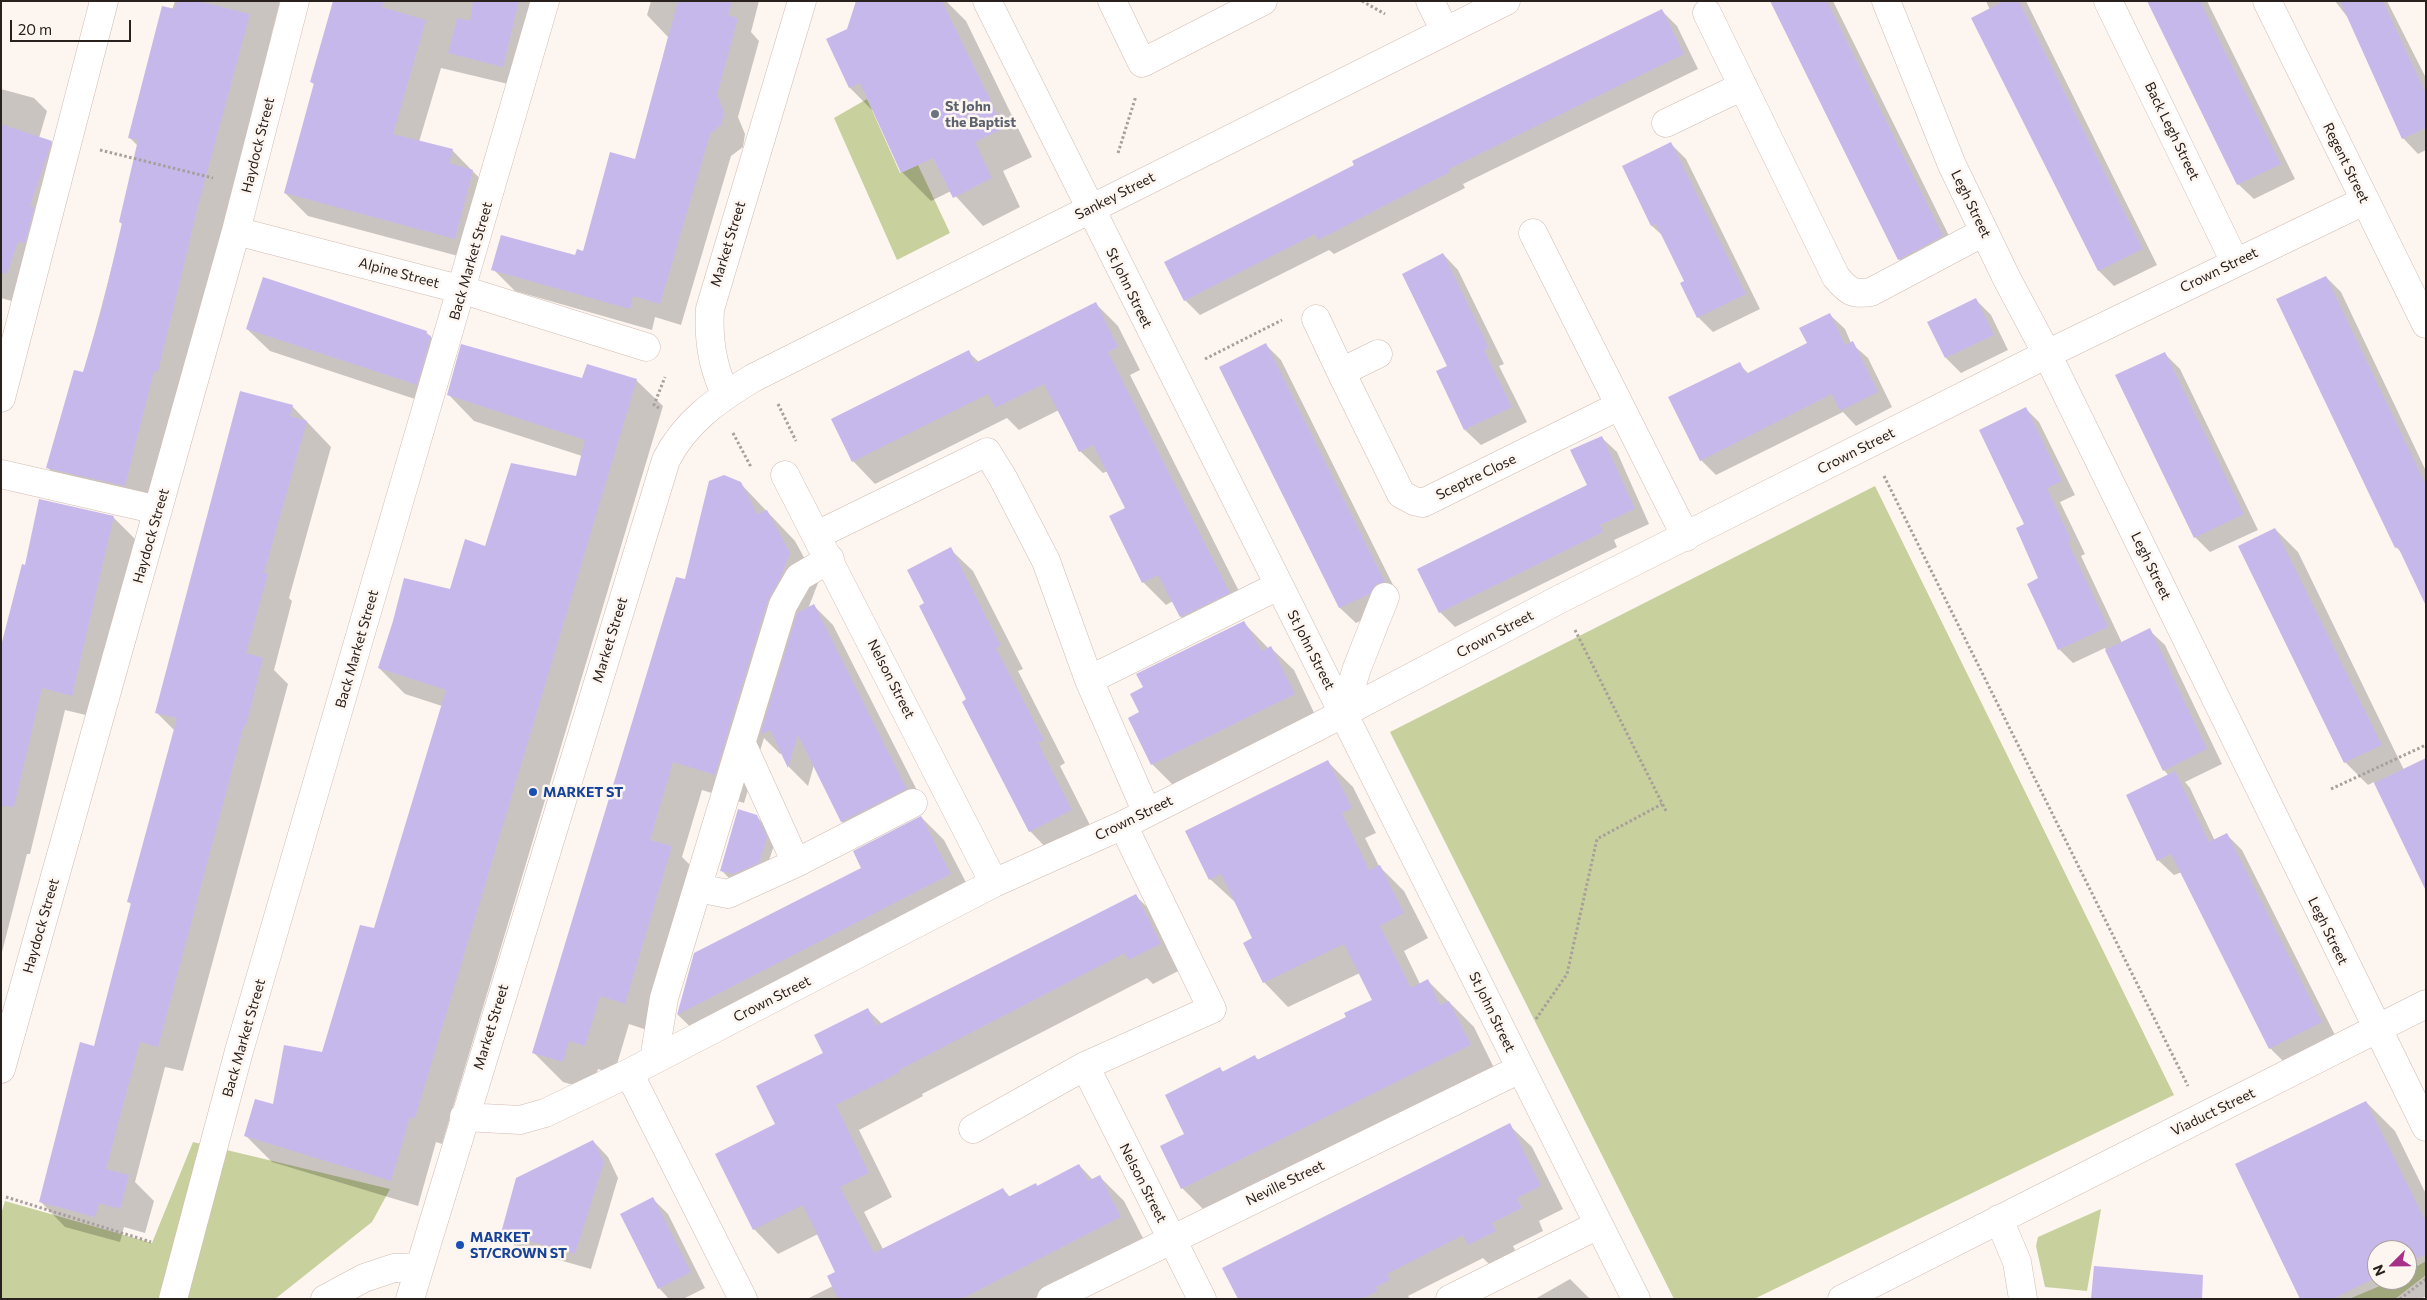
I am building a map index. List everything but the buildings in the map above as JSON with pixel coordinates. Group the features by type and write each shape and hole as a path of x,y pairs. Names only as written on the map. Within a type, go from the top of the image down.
{"street":[{"path":"1,398 104,1"},
{"name":"Back Market Street","path":"174,1299 239,1051 546,1"},
{"name":"Market Street","path":"410,1299 666,460 673,445 687,428 706,409 726,395 715,371 712,356 708,327 710,309 802,1"},
{"name":"St John Street","path":"987,1 1636,1299"},
{"path":"1112,1 1142,63 1263,1"},
{"path":"1430,1 1445,32"},
{"name":"Sankey Street","path":"726,395 753,378 1506,1"},
{"name":"Legh Street","path":"1886,1 1952,165 1984,232 2047,354 2376,1030 2426,1127"},
{"name":"Back Legh Street","path":"2108,1 2235,262"},
{"name":"Regent Street","path":"2267,1 2426,324"},
{"name":"Haydock Street","path":"1,1069 236,231 292,2"},
{"path":"1707,12 1836,277 1848,290 1858,294 1871,292 1984,232"},
{"path":"1666,123 1743,86"},
{"name":"Crown Street","path":"464,1117 520,1120 545,1113 629,1073 994,883 1135,819 1560,600 2047,354 2364,201"},
{"name":"Alpine Street","path":"236,231 463,290 646,348"},
{"path":"1533,233 1686,537"},
{"name":"Sceptre Close","path":"1316,320 1401,494 1414,501 1423,503 1619,406"},
{"path":"1341,372 1378,354"},
{"path":"817,535 987,452 1003,478 1046,561 1089,680 1135,819 1212,1009 1085,1066 974,1128"},
{"path":"1,474 158,510"},
{"name":"Nelson Street","path":"785,476 830,559 994,883"},
{"path":"654,1060 664,998 783,605 799,577 830,559"},
{"path":"1089,680 1278,586"},
{"path":"1343,713 1357,668 1385,597"},
{"path":"742,744 796,863"},
{"path":"698,888 728,894 796,863 913,803"},
{"name":"Viaduct Street","path":"1842,1299 1999,1218 2426,1004"},
{"name":"Neville Street","path":"1051,1299 1172,1239 1516,1060"},
{"name":"Nelson Street","path":"1085,1066 1202,1299"},
{"path":"629,1073 743,1299"},
{"path":"1999,1218 2017,1262 2023,1299"},
{"path":"1450,1299 1598,1224"},
{"path":"325,1299 364,1278 394,1268 419,1267"}],"path":[{"path":"1362,1 1385,14"},
{"path":"1118,153 1143,74 1142,63"},
{"path":"68,142 216,179 246,191"},
{"path":"1204,359 1283,320"},
{"path":"776,401 800,449"},
{"path":"732,432 754,472"},
{"path":"1883,472 2191,1093"},
{"path":"1560,600 1666,811"},
{"path":"2331,789 2426,745"},
{"path":"1516,1060 1567,974 1597,839 1662,804"},
{"path":"6,1197 156,1243"},
{"path":"2400,1299 2426,1280"}],"green space":[{"path":"867,99 900,173 918,165 950,233 897,260 834,118"},
{"path":"1875,486 2174,1095 1754,1299 1674,1299 1390,732"},
{"path":"193,1142 390,1189 372,1222 275,1299 1,1299 1,1214 5,1201 152,1243"},
{"path":"2101,1209 2087,1291 2045,1287 2036,1246 2038,1237"},
{"path":"2426,1261 2426,1275 2417,1282 2417,1266"},
{"path":"2370,1290 2407,1290 2395,1299 2349,1299"}],"place":[{"name":"St John the Baptist","path":"935,114"},
{"name":"MARKET ST","path":"533,792"},
{"name":"MARKET ST/CROWN ST","path":"460,1245"}]}
